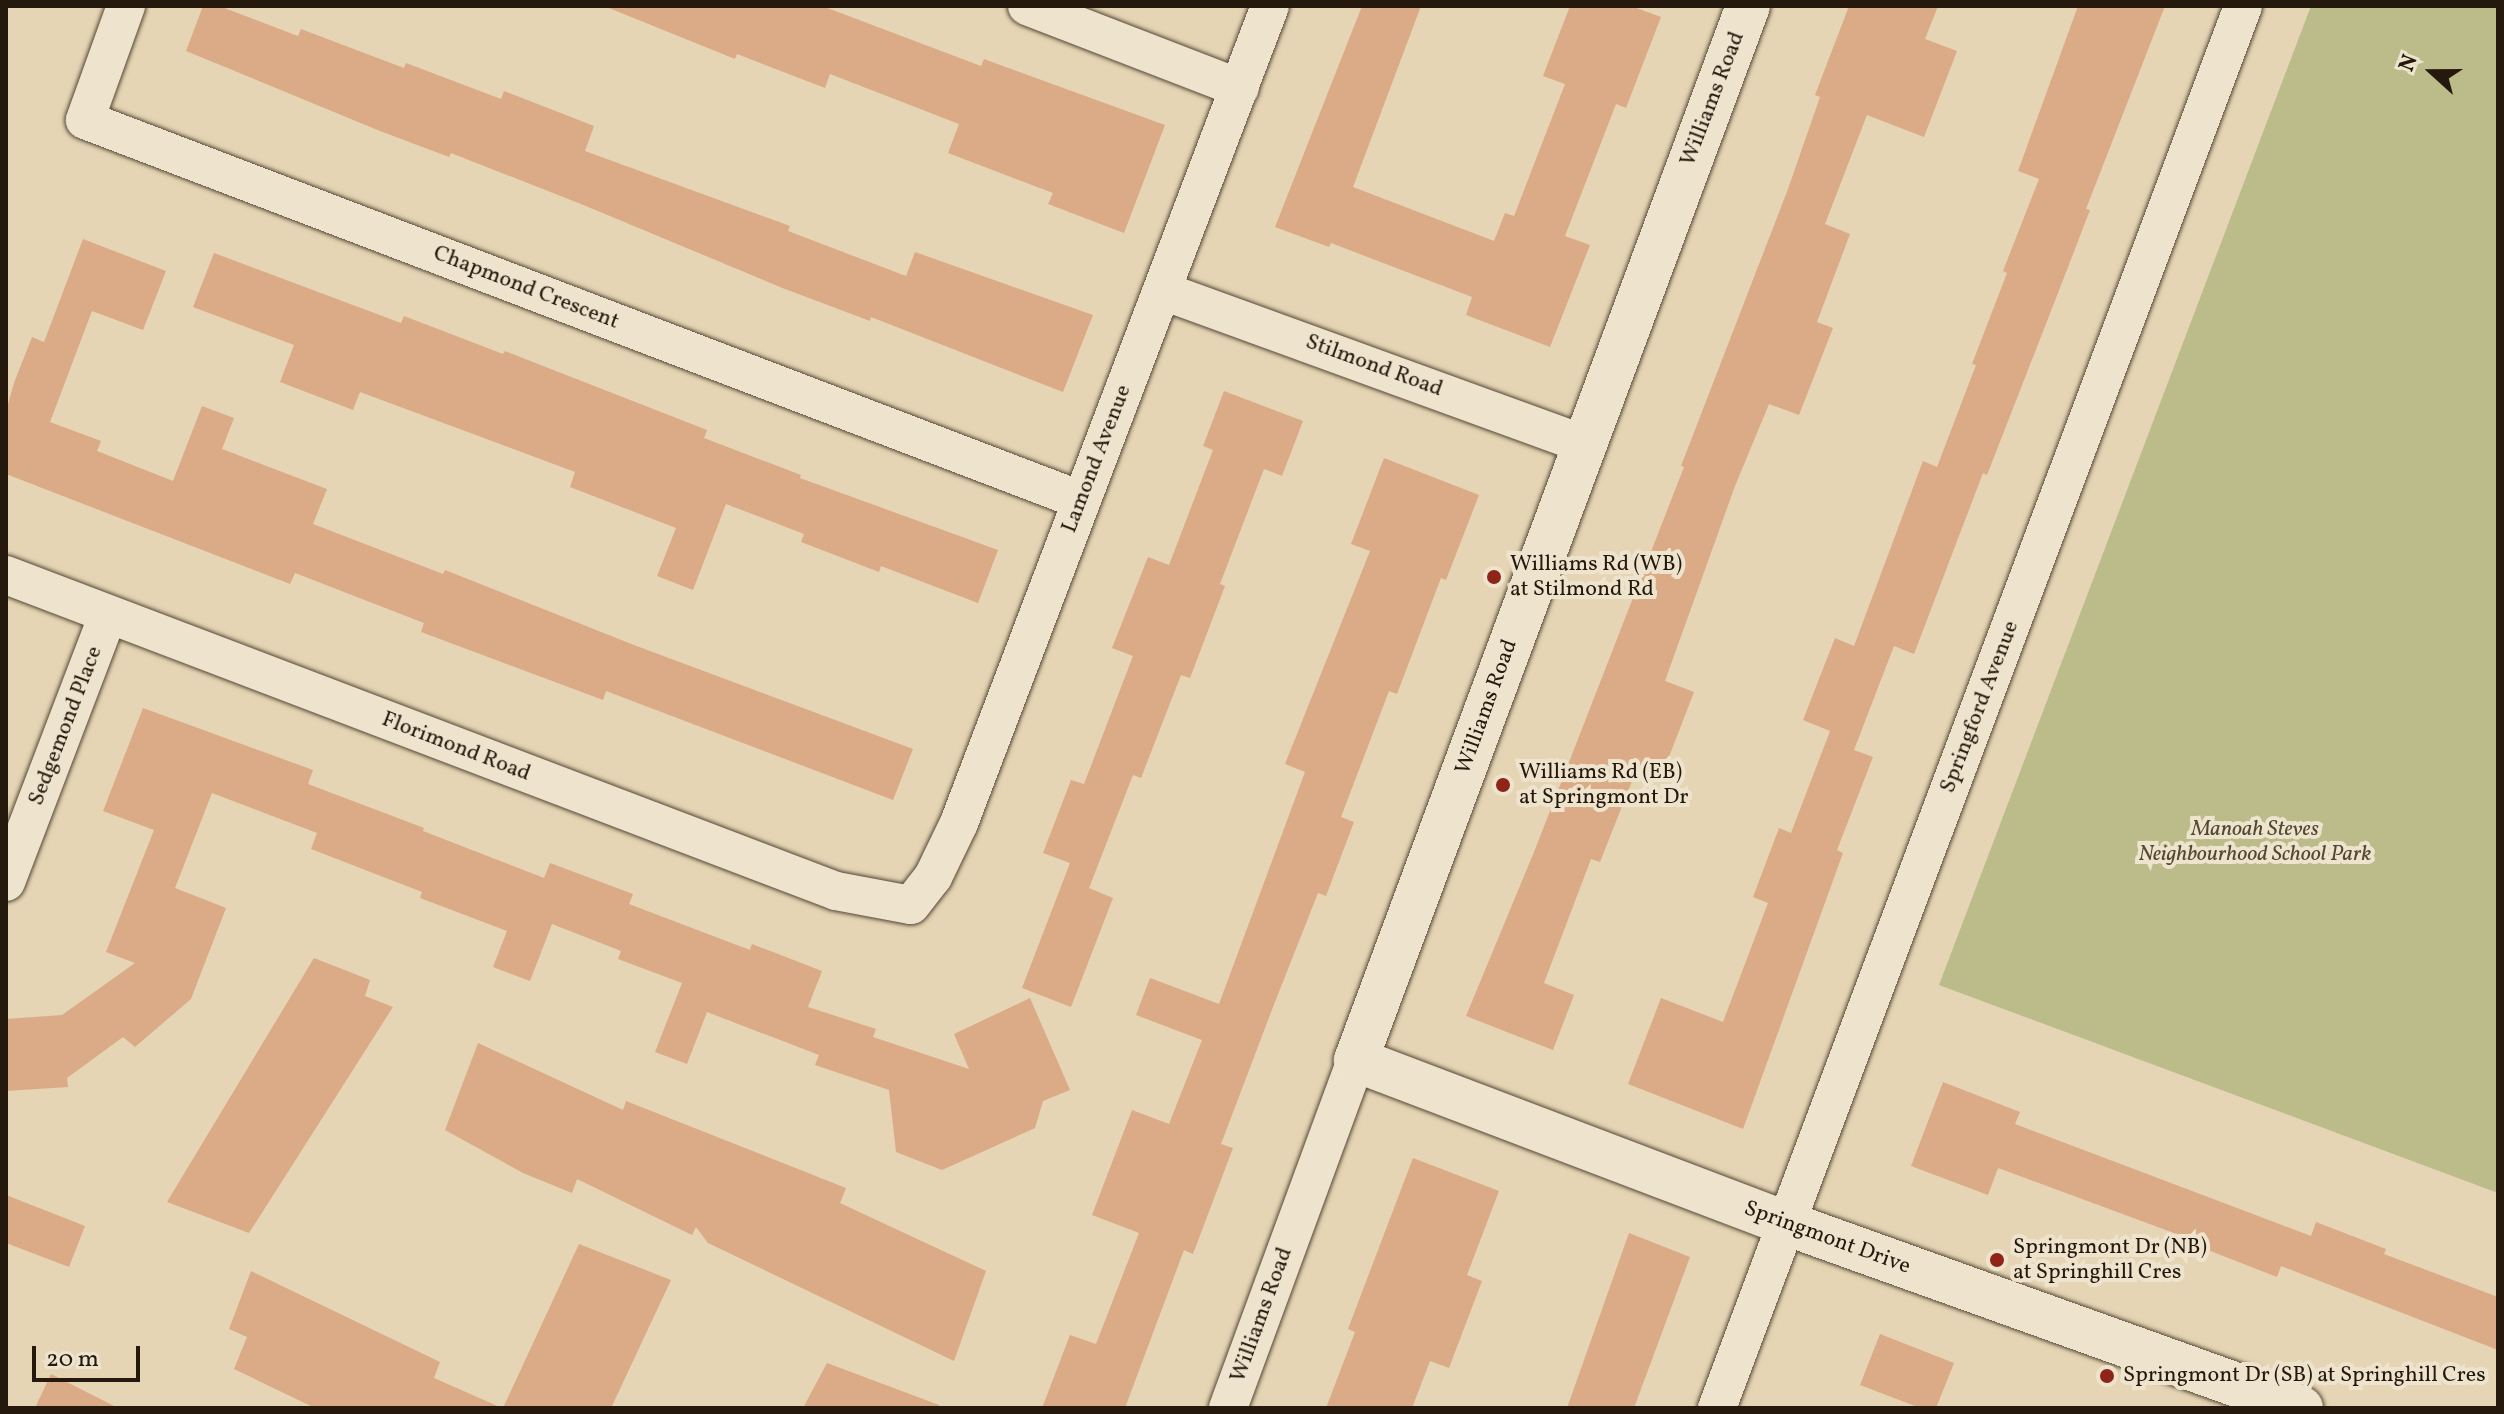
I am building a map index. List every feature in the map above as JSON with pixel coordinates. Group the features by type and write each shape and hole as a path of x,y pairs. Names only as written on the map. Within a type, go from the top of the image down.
{"street":[{"name":"Chapmond Crescent","path":"126,6 85,120 1080,500"},
{"path":"1027,6 1240,88"},
{"name":"Lamond Avenue","path":"911,905 933,877 959,823 1270,6"},
{"name":"Williams Road","path":"1228,1408 1748,6"},
{"name":"Springford Avenue","path":"1717,1408 2243,6"},
{"name":"Stilmond Road","path":"1163,291 1584,444"},
{"name":"Florimond Road","path":"6,575 836,891 911,905"},
{"name":"Sedgemond Place","path":"6,882 108,615"},
{"name":"Springmont Drive","path":"1356,1060 1788,1224 2293,1407"}],"green space":[{"name":"Manoah Steves Neighbourhood School Park","path":"2311,6 2498,6 2498,1193 1939,985"}],"building":[{"path":"203,6 219,6 298,36 301,29 404,68 406,63 501,99 504,91 594,126 585,151 790,226 788,231 906,276 915,252 1093,315 1063,392 871,317 870,321 785,289 581,204 451,153 449,157 380,131 186,51"},
{"path":"604,6 822,6 981,66 984,59 1165,125 1124,233 1048,204 1053,193 948,153 959,124 830,74 825,88 737,54 735,59"},
{"path":"1362,6 1421,6 1353,187 1494,241 1505,213 1514,216 1565,84 1543,76 1570,6 1631,6 1661,17 1626,108 1616,104 1565,236 1590,245 1550,347 1466,315 1472,297 1331,243 1329,247 1275,227"},
{"path":"1849,6 1938,6 1925,39 1957,51 1924,137 1867,115 1825,224 1850,234 1817,322 1833,328 1799,415 1769,404 1735,486 1665,681 1694,692 1662,775 1638,766 1600,862 1591,859 1544,983 1574,995 1553,1050 1466,1016 1534,852 1684,467 1681,466 1788,189 1820,97 1815,95"},
{"path":"2078,6 2165,6 2086,209 2090,210 2058,293 1987,475 1983,473 1914,654 1894,646 1854,750 1873,757 1837,850 1843,853 1743,1129 1628,1084 1661,998 1723,1022 1768,903 1753,897 1779,828 1791,833 1830,731 1803,720 1835,638 1854,646 1923,461 1937,467 2007,273 2003,271 2039,179 2018,171"},
{"path":"83,239 166,271 143,330 92,311 50,422 101,441 97,451 173,481 202,406 234,418 222,449 327,489 313,524 443,574 445,570 634,645 913,749 893,800 606,691 603,700 421,632 424,623 295,573 290,584 6,474 6,411 14,383 32,337 44,342"},
{"path":"214,253 401,323 404,316 503,354 505,351 707,430 704,438 801,475 800,478 998,550 978,603 881,566 879,572 801,542 804,534 726,504 693,590 657,576 676,528 570,487 575,472 360,392 353,410 280,382 294,345 193,307"},
{"path":"1224,391 1303,421 1282,476 1264,469 1220,584 1225,586 1190,678 1181,675 1141,778 1133,775 1089,888 1113,898 1071,1007 1022,988 1070,863 1043,853 1071,780 1084,784 1133,656 1112,648 1148,557 1169,565 1213,450 1203,446"},
{"path":"1384,458 1479,495 1446,580 1441,578 1397,694 1389,691 1341,817 1354,822 1326,896 1318,893 1273,1007 1221,1144 1233,1148 1193,1254 1184,1250 1125,1408 1042,1408 1070,1335 1096,1344 1139,1233 1092,1215 1132,1110 1169,1124 1202,1040 1136,1015 1150,978 1219,1004 1305,772 1285,764 1370,551 1351,544"},
{"path":"143,708 313,770 308,784 544,878 550,863 633,894 629,904 750,950 752,944 822,971 808,1007 876,1029 873,1037 969,1069 954,1034 1030,998 1070,1090 1043,1101 1035,1128 942,1170 896,1152 889,1090 815,1065 819,1055 707,1012 687,1064 655,1052 682,983 618,959 621,951 552,924 530,981 493,967 507,931 420,898 422,892 311,849 317,833 212,793 175,888 226,908 191,999 135,1047 123,1037 67,1078 68,1087 6,1091 6,1019 62,1015 135,963 106,952 154,830 103,811"},
{"path":"314,958 370,980 365,996 393,1007 249,1233 167,1202"},
{"path":"478,1043 623,1110 626,1101 846,1188 840,1203 986,1271 954,1361 708,1243 696,1227 692,1235 577,1179 572,1193 523,1173 445,1130"},
{"path":"1943,1082 2020,1112 2015,1124 2311,1236 2316,1222 2386,1249 2384,1254 2498,1297 2498,1350 2281,1266 2277,1277 2200,1247 2201,1243 1998,1168 1988,1195 1911,1166"},
{"path":"1413,1158 1499,1191 1467,1275 1482,1281 1449,1368 1430,1361 1412,1408 1326,1408 1355,1332 1348,1329"},
{"path":"6,1195 85,1226 69,1267 6,1243"},
{"path":"1629,1233 1690,1257 1634,1408 1567,1408"},
{"path":"579,1244 671,1280 611,1408 503,1408"},
{"path":"251,1271 440,1362 434,1378 502,1408 315,1408 234,1369 247,1337 229,1329"},
{"path":"1880,1334 1954,1363 1936,1408 1920,1408 1860,1385"},
{"path":"827,1363 939,1405 938,1408 803,1408"},
{"path":"51,1374 118,1408 35,1408"}],"place":[{"name":"Williams Rd (WB) at Stilmond Rd","path":"1494,577"},
{"name":"Williams Rd (EB) at Springmont Dr","path":"1503,785"},
{"name":"Springmont Dr (NB) at Springhill Cres","path":"1997,1260"},
{"name":"Springmont Dr (SB) at Springhill Cres","path":"2107,1376"}]}
